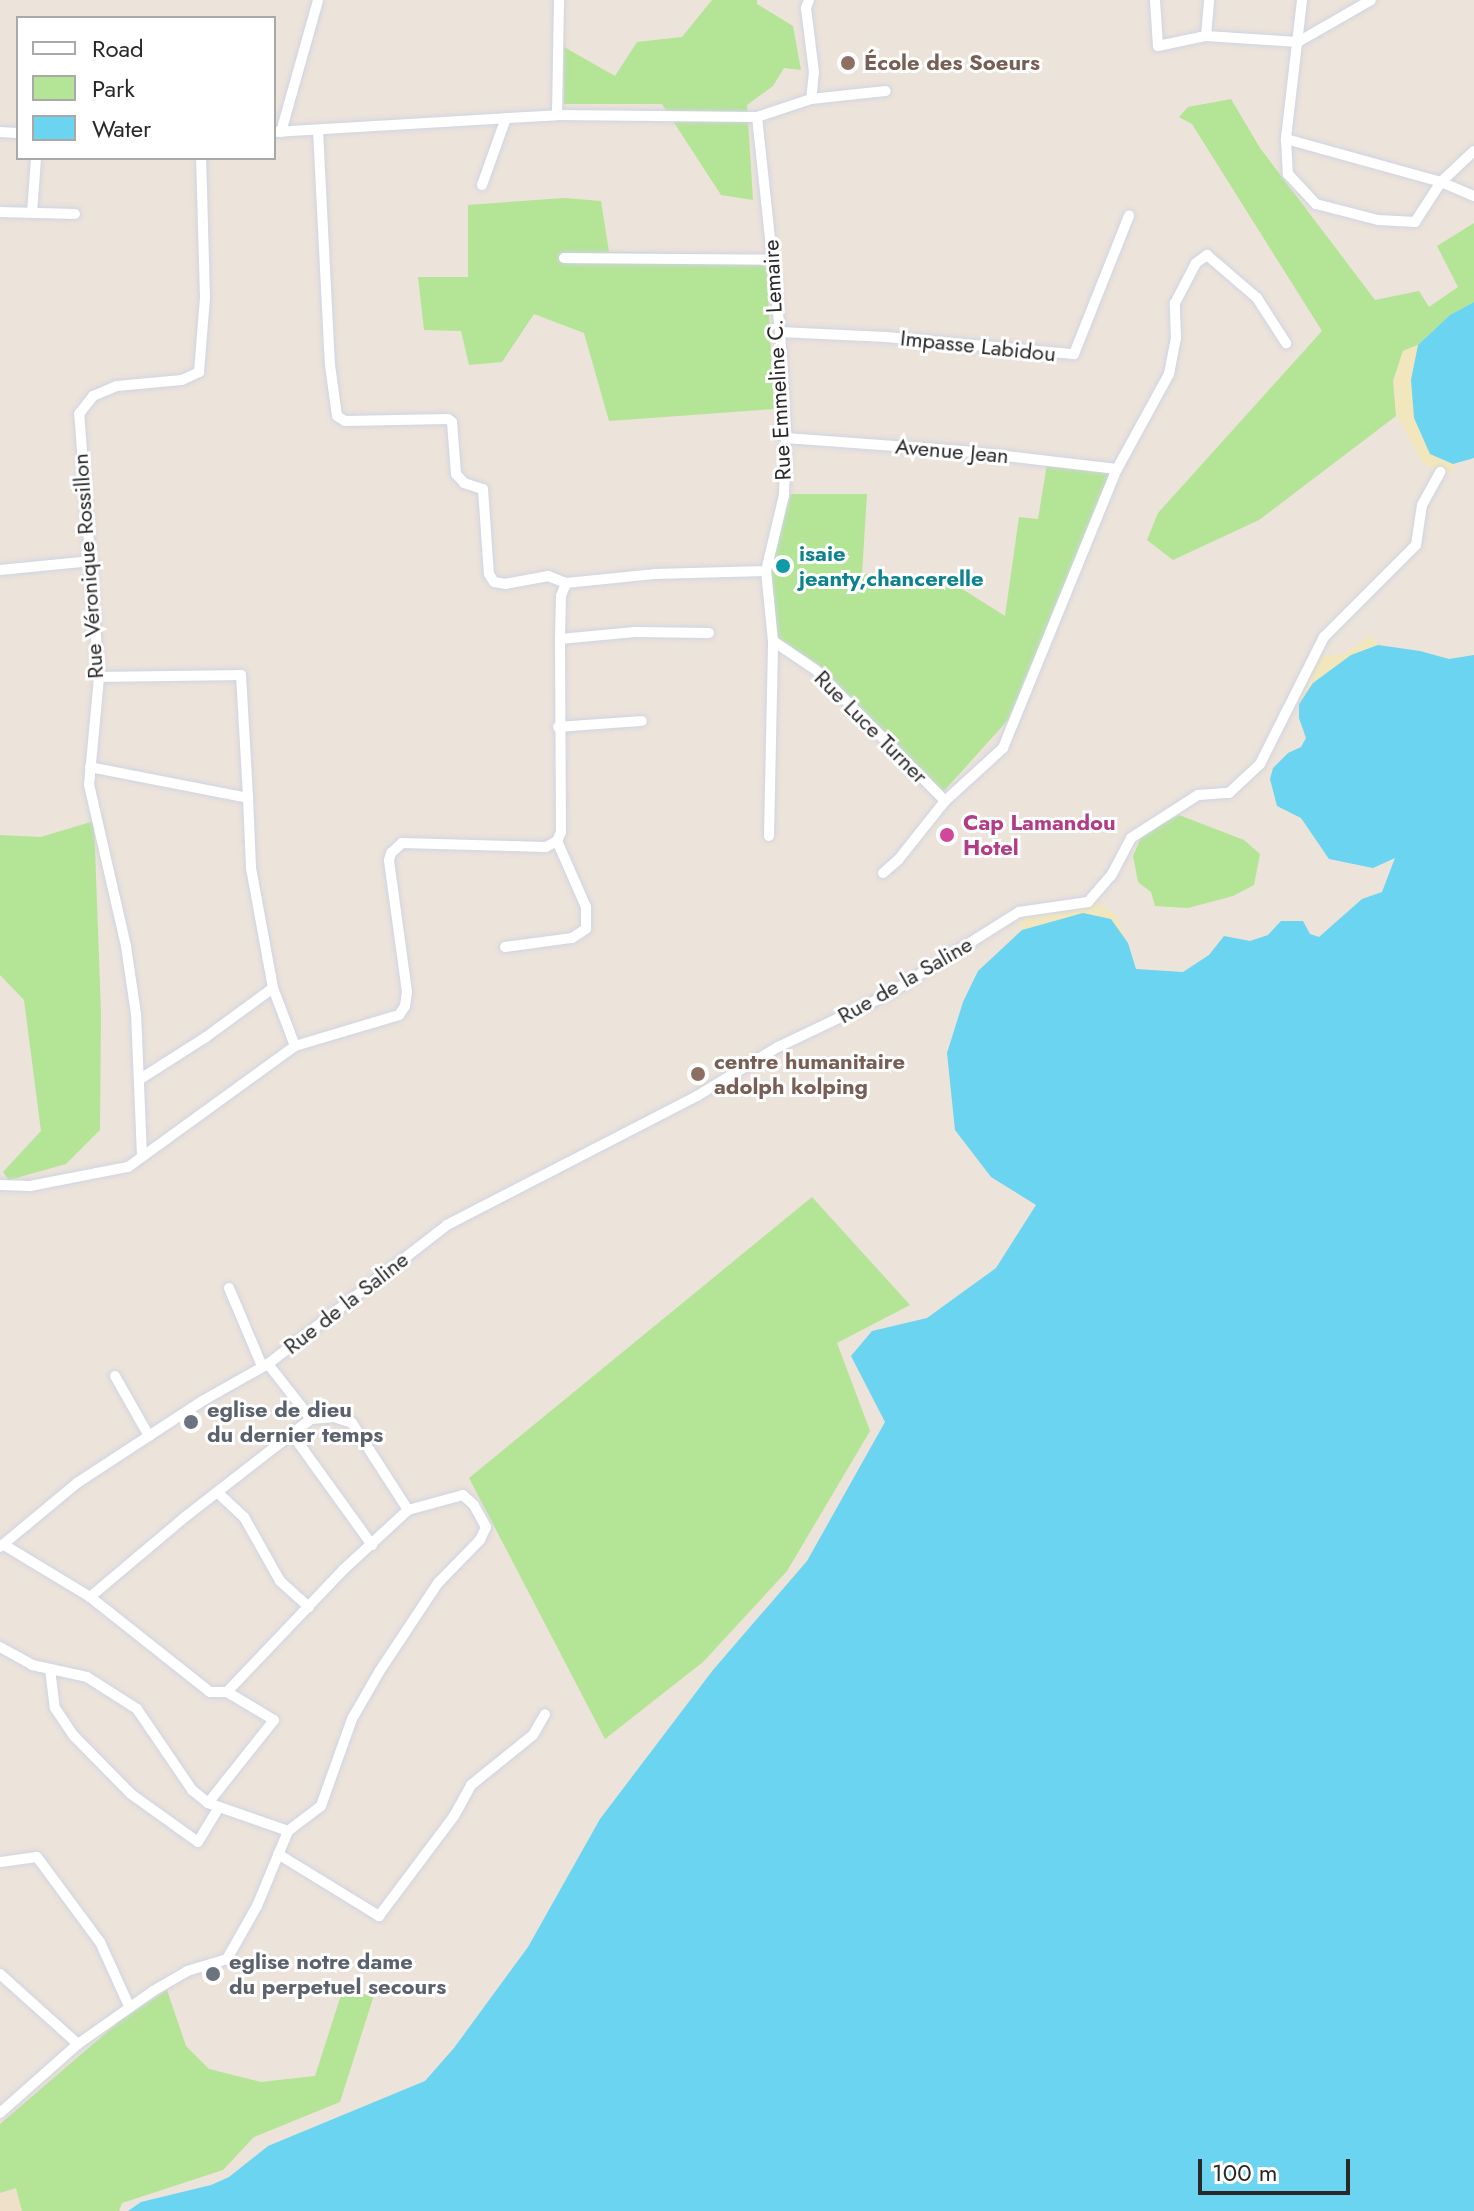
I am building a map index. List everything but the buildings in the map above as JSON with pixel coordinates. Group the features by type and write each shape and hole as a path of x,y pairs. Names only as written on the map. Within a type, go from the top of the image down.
{"street":[{"path":"318,0 277,132 557,115 757,117 811,99 886,91"},
{"path":"557,115 559,0"},
{"path":"809,0 806,8 814,72 811,99"},
{"path":"1155,0 1158,46 1206,36 1298,42 1371,0"},
{"path":"1206,36 1209,0"},
{"path":"1302,0 1286,139 1288,174 1316,204 1378,220 1415,222 1441,182 1474,151"},
{"name":"Rue Emmeline C. Lemaire","path":"757,117 780,332 786,438 784,495 766,571"},
{"path":"482,185 506,118"},
{"path":"318,130 330,365 337,416 345,421 448,419 452,422 456,474 464,483 483,489 489,574 494,582 505,584 548,576 566,583 654,574 766,571 773,641 769,836"},
{"path":"1286,139 1441,182 1474,196"},
{"path":"32,213 36,160"},
{"name":"Rue Véronique Rossillon","path":"142,1156 136,1014 126,946 95,822 90,767 99,677 92,561 78,433 79,414 93,396 117,386 182,380 199,372 205,298 201,160"},
{"path":"0,212 75,214"},
{"name":"Impasse Labidou","path":"780,332 886,337 1074,354 1129,216"},
{"path":"883,873 898,860 945,801 1003,748 1117,469 1169,374 1176,339 1175,303 1196,263 1207,255 1257,298 1286,343"},
{"path":"564,258 773,260"},
{"name":"Avenue Jean","path":"786,438 963,451 1117,469"},
{"name":"Rue de la Saline","path":"2,1546 77,1483 265,1365 447,1225 672,1110 778,1047 887,995 1019,912 1088,902 1111,876 1131,838 1198,795 1229,793 1260,764 1324,637 1416,545 1422,505 1440,472"},
{"path":"0,570 92,561"},
{"path":"0,1185 30,1186 70,1181 128,1167 295,1046 399,1015 405,1006 407,992 389,860 402,843 546,847 557,841 561,832 558,727 561,596 566,583"},
{"path":"560,639 635,632 709,633"},
{"name":"Rue Luce Turner","path":"773,641 816,670 945,801"},
{"path":"99,677 241,675 251,868 273,988 295,1046"},
{"path":"558,727 642,721"},
{"path":"90,767 248,798"},
{"path":"505,947 572,938 586,929 586,907 557,841"},
{"path":"140,1079 206,1037 273,988"},
{"path":"229,1288 265,1365 311,1419"},
{"path":"115,1376 149,1436"},
{"path":"90,1597 311,1419 334,1417 352,1423 408,1510"},
{"path":"292,1434 372,1545"},
{"path":"217,1492 244,1517 280,1581 309,1607"},
{"path":"0,2113 78,2044 130,2008 187,1971 227,1959 257,1906 288,1831 321,1806 352,1719 379,1672 438,1583 480,1540 486,1527 474,1505 463,1495 408,1510 227,1692"},
{"path":"2,1546 90,1597 210,1692 227,1692 274,1720 213,1806 198,1842 131,1794 74,1736 55,1708 50,1669"},
{"path":"0,1647 32,1665 87,1677 137,1709 192,1790 213,1806 288,1831"},
{"path":"278,1854 379,1916 454,1816 471,1785 533,1735 545,1714"},
{"path":"0,1862 37,1857 100,1942 130,2008"},
{"path":"1,1979 78,2044"}],"shaded area":[{"path":"16,2188 22,2211 0,2211 0,2193"}],"green space":[{"path":"712,0 757,0 757,4 793,26 801,70 784,68 773,86 747,105 753,200 721,195 662,104 564,104 564,47 615,76 637,42 682,37"},
{"path":"1231,99 1260,148 1375,300 1419,291 1429,307 1458,287 1437,246 1474,223 1474,302 1450,315 1418,345 1403,351 1393,381 1396,416 1259,520 1173,560 1147,540 1158,513 1322,331 1192,124 1179,117 1188,107"},
{"path":"564,198 601,201 609,252 766,255 774,409 609,421 584,333 534,314 502,362 469,365 461,331 424,330 418,277 468,277 468,205"},
{"path":"1047,464 1112,473 1008,720 943,792 777,638 771,562 791,494 867,494 862,574 940,575 1005,616 1019,517 1038,519"},
{"path":"1179,815 1244,840 1260,854 1254,885 1233,896 1188,908 1155,906 1151,892 1138,882 1133,856 1143,833"},
{"path":"94,821 101,1013 100,1130 66,1164 9,1180 3,1172 41,1131 24,1000 0,975 0,835 41,837"},
{"path":"812,1197 910,1305 837,1343 870,1431 787,1571 703,1662 605,1739 469,1478"},
{"path":"167,1990 186,2046 209,2069 261,2082 315,2076 342,1992 374,1995 340,2102 254,2137 223,2170 122,2203 119,2211 22,2211 16,2188 0,2193 0,2124 121,2020"}],"sand":[{"path":"1418,345 1411,381 1430,454 1453,464 1455,471 1440,472 1423,463 1396,414 1394,380 1403,351"},
{"path":"1371,635 1378,645 1351,655 1313,683 1299,704 1319,657 1344,654"},
{"path":"1055,900 1094,900 1116,915 1128,943 1111,919 1083,913 1022,930 1019,922"}],"water":[{"path":"1474,302 1474,458 1453,464 1430,454 1414,418 1411,380 1418,345 1450,315"},
{"path":"1378,645 1449,659 1474,655 1474,2211 128,2211 141,2202 211,2185 229,2177 268,2146 425,2081 454,2048 528,1947 600,1819 713,1670 807,1561 885,1422 851,1356 872,1331 927,1318 996,1268 1036,1205 991,1177 955,1130 947,1053 963,1002 978,971 1022,930 1083,913 1111,919 1128,943 1136,969 1183,972 1209,955 1224,936 1250,941 1268,935 1281,921 1303,921 1310,934 1319,937 1362,899 1382,892 1395,858 1373,868 1329,859 1301,818 1277,806 1270,779 1273,768 1288,753 1301,747 1306,738 1299,718 1299,704 1313,683 1351,655"}],"place":[{"name":"École des Soeurs","path":"848,63"},
{"name":"isaie jeanty,chancerelle","path":"783,566"},
{"name":"Cap Lamandou Hotel","path":"947,835"},
{"name":"centre humanitaire adolph kolping","path":"698,1074"},
{"name":"eglise de dieu du dernier temps","path":"191,1422"},
{"name":"eglise notre dame du perpetuel secours","path":"213,1974"}]}
